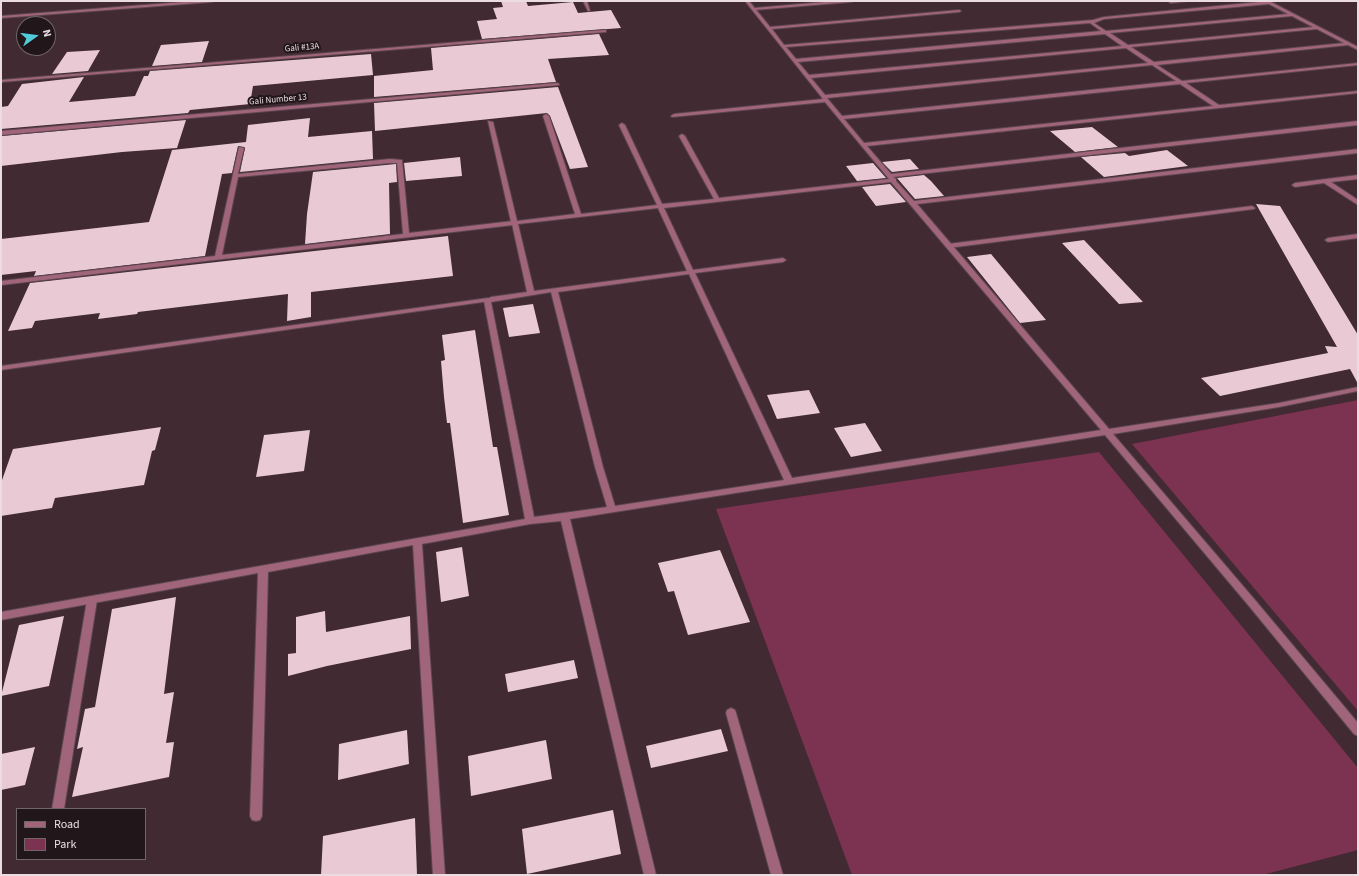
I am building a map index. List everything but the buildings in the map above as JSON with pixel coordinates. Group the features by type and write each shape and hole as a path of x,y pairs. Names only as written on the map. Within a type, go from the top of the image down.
{"street":[{"path":"1,16 179,2 212,1"},
{"path":"585,1 589,10"},
{"path":"747,1 840,118 914,203 948,246 1106,431 1358,731"},
{"path":"754,9 851,1"},
{"path":"1171,2 1188,1"},
{"path":"784,46 1092,21 1104,18 1268,2 1358,49"},
{"path":"769,28 959,11"},
{"path":"796,61 1293,15"},
{"path":"1092,21 1092,23 1126,47 1218,107"},
{"path":"808,77 1319,28"},
{"name":"Gali #13A","path":"1,81 604,31"},
{"path":"674,116 1349,44"},
{"path":"840,118 1358,64"},
{"name":"Gali Number 13","path":"1,133 557,84"},
{"path":"863,145 1358,92"},
{"path":"546,116 578,215"},
{"path":"490,122 530,293"},
{"path":"1,283 1358,123"},
{"path":"622,125 789,481"},
{"path":"682,136 717,199"},
{"path":"218,257 241,148"},
{"path":"914,203 1358,151"},
{"path":"235,176 400,161 406,235"},
{"path":"1295,185 1358,177"},
{"path":"1325,181 1358,203"},
{"path":"948,246 1252,208"},
{"path":"1328,240 1358,236"},
{"path":"1,368 530,293 782,260"},
{"path":"554,290 599,467 612,509"},
{"path":"488,300 486,303 530,520"},
{"path":"1,616 262,570 530,520 565,517 1279,405 1358,389"},
{"path":"565,517 650,875"},
{"path":"417,541 440,875"},
{"path":"256,816 262,570"},
{"path":"58,808 92,600"},
{"path":"730,713 777,875"}],"green space":[{"path":"1358,400 1358,711 1132,444"},
{"path":"1099,452 1358,768 1358,850 1262,875 852,875 716,509"}]}
